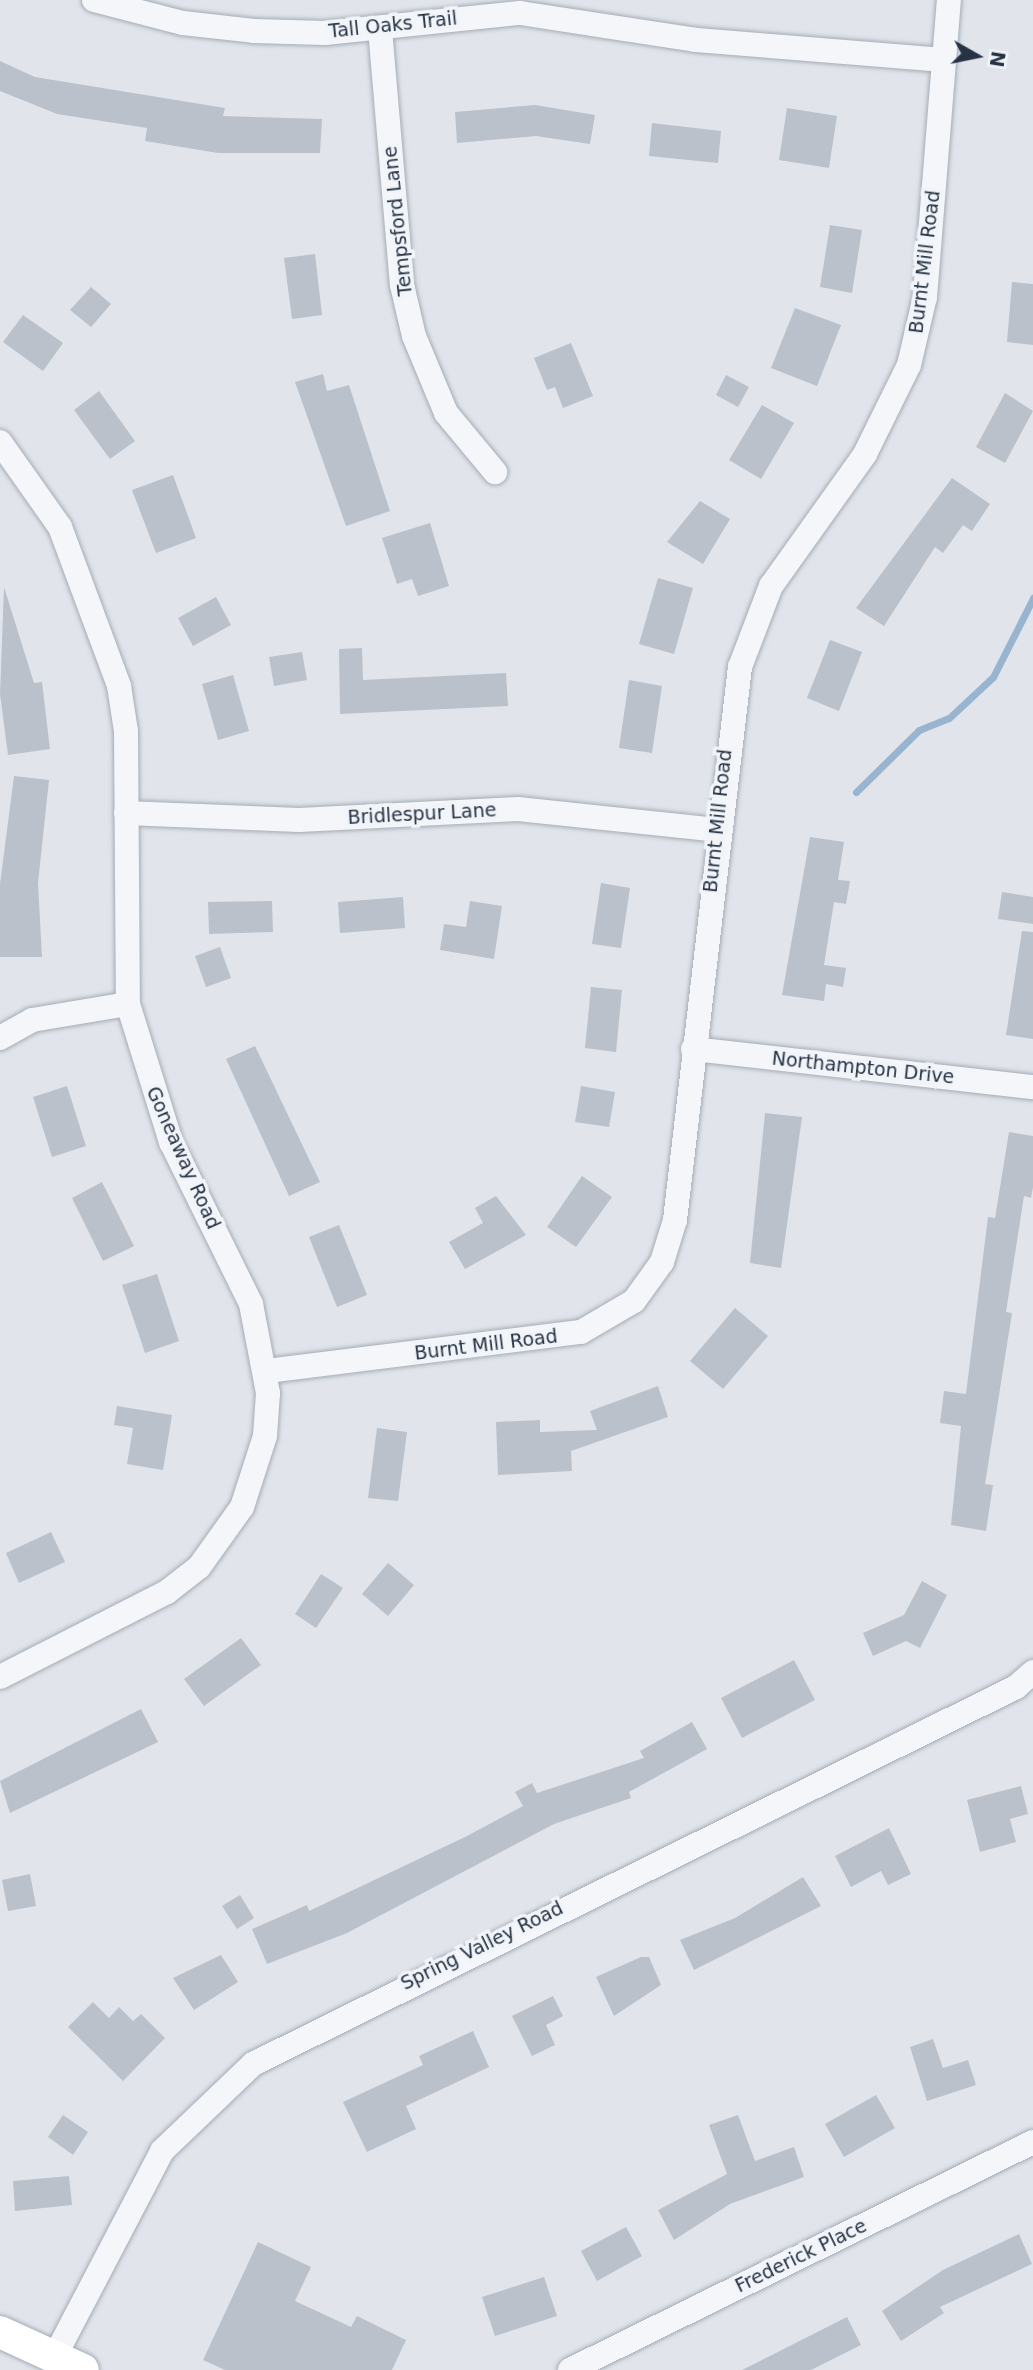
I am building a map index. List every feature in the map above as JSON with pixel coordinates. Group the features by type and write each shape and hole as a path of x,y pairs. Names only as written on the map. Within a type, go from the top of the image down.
{"main road":[{"path":"0,2332 83,2370"}],"street":[{"name":"Tall Oaks Trail","path":"94,0 183,23 254,31 380,29 520,6 696,40 944,60"},
{"name":"Burnt Mill Road","path":"267,1371 556,1338 609,1319 634,1301 662,1262 675,1220 728,732 751,629 801,539 889,412 918,337 949,0"},
{"name":"Tempsford Lane","path":"380,29 402,285 414,335 446,413 495,472"},
{"name":"Goneaway Road","path":"0,442 60,527 113,665 126,731 128,1004 150,1089 251,1304 267,1371 257,1470 242,1507 199,1567 167,1592 0,1677"},
{"name":"Bridlespur Lane","path":"126,813 299,820 518,809 717,830"},
{"path":"0,1038 32,1020 128,1004"},
{"name":"Northampton Drive","path":"693,1049 1033,1087"},
{"name":"Spring Valley Road","path":"55,2356 162,2151 253,2064 1016,1687 1033,1672"},
{"name":"Frederick Place","path":"570,2370 1033,2142"}],"building":[{"path":"0,61 35,77 225,108 223,116 322,119 320,153 218,153 145,141 147,128 57,114 0,91"},
{"path":"535,105 595,115 590,144 536,136 457,143 455,112"},
{"path":"787,108 837,116 829,168 779,160"},
{"path":"652,123 721,131 718,163 649,156"},
{"path":"830,225 862,230 852,293 820,287"},
{"path":"315,254 322,315 292,319 284,258"},
{"path":"1012,282 1033,284 1033,345 1007,342"},
{"path":"91,287 111,304 91,327 70,310"},
{"path":"795,308 841,325 817,386 771,368"},
{"path":"23,315 63,343 43,371 3,342"},
{"path":"571,343 593,396 563,408 555,387 547,390 534,358"},
{"path":"323,374 327,391 349,385 390,511 346,526 295,382"},
{"path":"726,375 749,387 738,407 716,395"},
{"path":"99,391 135,441 110,459 74,410"},
{"path":"1005,393 1033,411 1005,463 976,447"},
{"path":"762,405 794,423 761,479 729,460"},
{"path":"173,475 196,538 156,553 132,490"},
{"path":"952,478 990,504 972,531 963,525 943,553 935,547 884,626 856,608"},
{"path":"700,501 730,519 703,564 667,542"},
{"path":"430,523 449,586 418,596 412,579 397,584 382,538"},
{"path":"658,578 693,588 674,654 639,644"},
{"path":"4,587 34,683 42,682 50,749 8,755 0,694"},
{"path":"216,597 231,625 193,646 178,618"},
{"path":"830,640 862,652 839,711 807,698"},
{"path":"362,648 363,680 506,673 508,706 340,714 339,649"},
{"path":"302,652 307,680 274,686 269,657"},
{"path":"233,675 249,731 218,740 202,684"},
{"path":"629,680 662,686 652,753 619,748"},
{"path":"14,776 49,780 38,883 42,957 0,957 0,884"},
{"path":"810,837 844,842 838,880 850,881 846,904 834,902 824,965 846,968 843,987 826,984 824,1001 782,995"},
{"path":"601,883 630,888 621,948 592,944"},
{"path":"1002,892 1033,897 1033,924 998,919"},
{"path":"403,897 405,928 340,933 338,902"},
{"path":"272,901 273,932 209,934 208,902"},
{"path":"470,901 502,906 494,959 440,950 444,924 466,927"},
{"path":"1022,931 1033,932 1033,1039 1006,1035"},
{"path":"220,947 231,978 206,987 195,956"},
{"path":"591,987 622,990 616,1052 585,1048"},
{"path":"255,1046 320,1182 289,1196 226,1059"},
{"path":"67,1086 86,1146 52,1157 33,1097"},
{"path":"581,1086 615,1092 609,1127 575,1122"},
{"path":"765,1113 802,1117 781,1268 750,1263"},
{"path":"1009,1132 1033,1136 1033,1187 1031,1198 1024,1196 1006,1312 1012,1313 985,1484 993,1485 986,1531 951,1525 961,1426 940,1423 944,1391 966,1394 988,1217 995,1218"},
{"path":"582,1176 612,1197 576,1247 547,1227"},
{"path":"102,1182 134,1246 103,1261 72,1198"},
{"path":"496,1196 526,1235 465,1269 449,1242 483,1223 475,1208"},
{"path":"339,1225 367,1295 337,1307 309,1237"},
{"path":"157,1274 179,1341 145,1353 122,1285"},
{"path":"735,1308 768,1336 723,1389 690,1361"},
{"path":"658,1386 668,1417 571,1451 572,1471 498,1475 496,1422 540,1420 540,1432 597,1430 590,1411"},
{"path":"117,1406 172,1415 163,1470 127,1464 133,1428 114,1425"},
{"path":"377,1428 407,1432 398,1501 368,1498"},
{"path":"51,1532 65,1562 19,1583 6,1553"},
{"path":"388,1563 414,1585 388,1616 362,1594"},
{"path":"321,1574 343,1588 316,1628 295,1614"},
{"path":"922,1581 947,1595 920,1648 906,1641 873,1656 863,1633 904,1615"},
{"path":"241,1638 261,1665 204,1706 184,1679"},
{"path":"794,1660 815,1700 742,1738 721,1698"},
{"path":"141,1709 158,1742 10,1813 0,1781"},
{"path":"692,1722 707,1749 629,1792 631,1798 554,1824 347,1933 267,1964 252,1929 307,1905 309,1911 465,1837 523,1806 515,1792 532,1783 537,1793 644,1758 640,1751"},
{"path":"1021,1786 1028,1814 1010,1819 1016,1842 980,1852 967,1800"},
{"path":"889,1828 911,1874 888,1885 881,1871 851,1887 835,1856"},
{"path":"30,1874 36,1906 8,1911 2,1880"},
{"path":"803,1877 821,1906 694,1970 680,1940 735,1918"},
{"path":"240,1895 254,1918 237,1929 222,1906"},
{"path":"221,1955 238,1982 194,2010 173,1978"},
{"path":"641,1957 649,1957 661,1985 614,2016 596,1977"},
{"path":"553,1996 563,2016 546,2025 555,2045 532,2056 512,2016"},
{"path":"93,2002 109,2018 119,2007 133,2021 141,2014 165,2038 123,2081 68,2027"},
{"path":"473,2031 489,2067 406,2106 416,2129 367,2152 343,2102 423,2065 419,2056"},
{"path":"933,2039 943,2068 968,2060 976,2085 927,2101 910,2047"},
{"path":"876,2095 895,2128 844,2157 825,2124"},
{"path":"63,2115 88,2132 73,2155 48,2137"},
{"path":"738,2115 755,2161 794,2147 804,2177 730,2204 674,2240 658,2210 727,2174 709,2125"},
{"path":"69,2176 72,2205 15,2211 13,2181"},
{"path":"626,2227 642,2256 597,2281 581,2251"},
{"path":"1019,2234 1032,2264 940,2307 944,2313 901,2341 882,2311 943,2270"},
{"path":"258,2242 311,2267 295,2301 351,2327 357,2316 406,2340 392,2370 225,2370 203,2360"},
{"path":"544,2277 557,2316 495,2336 482,2297"},
{"path":"847,2317 861,2345 811,2370 742,2370"}],"waterway":[{"path":"856,792 919,730 949,718 993,677 1033,598"}]}
